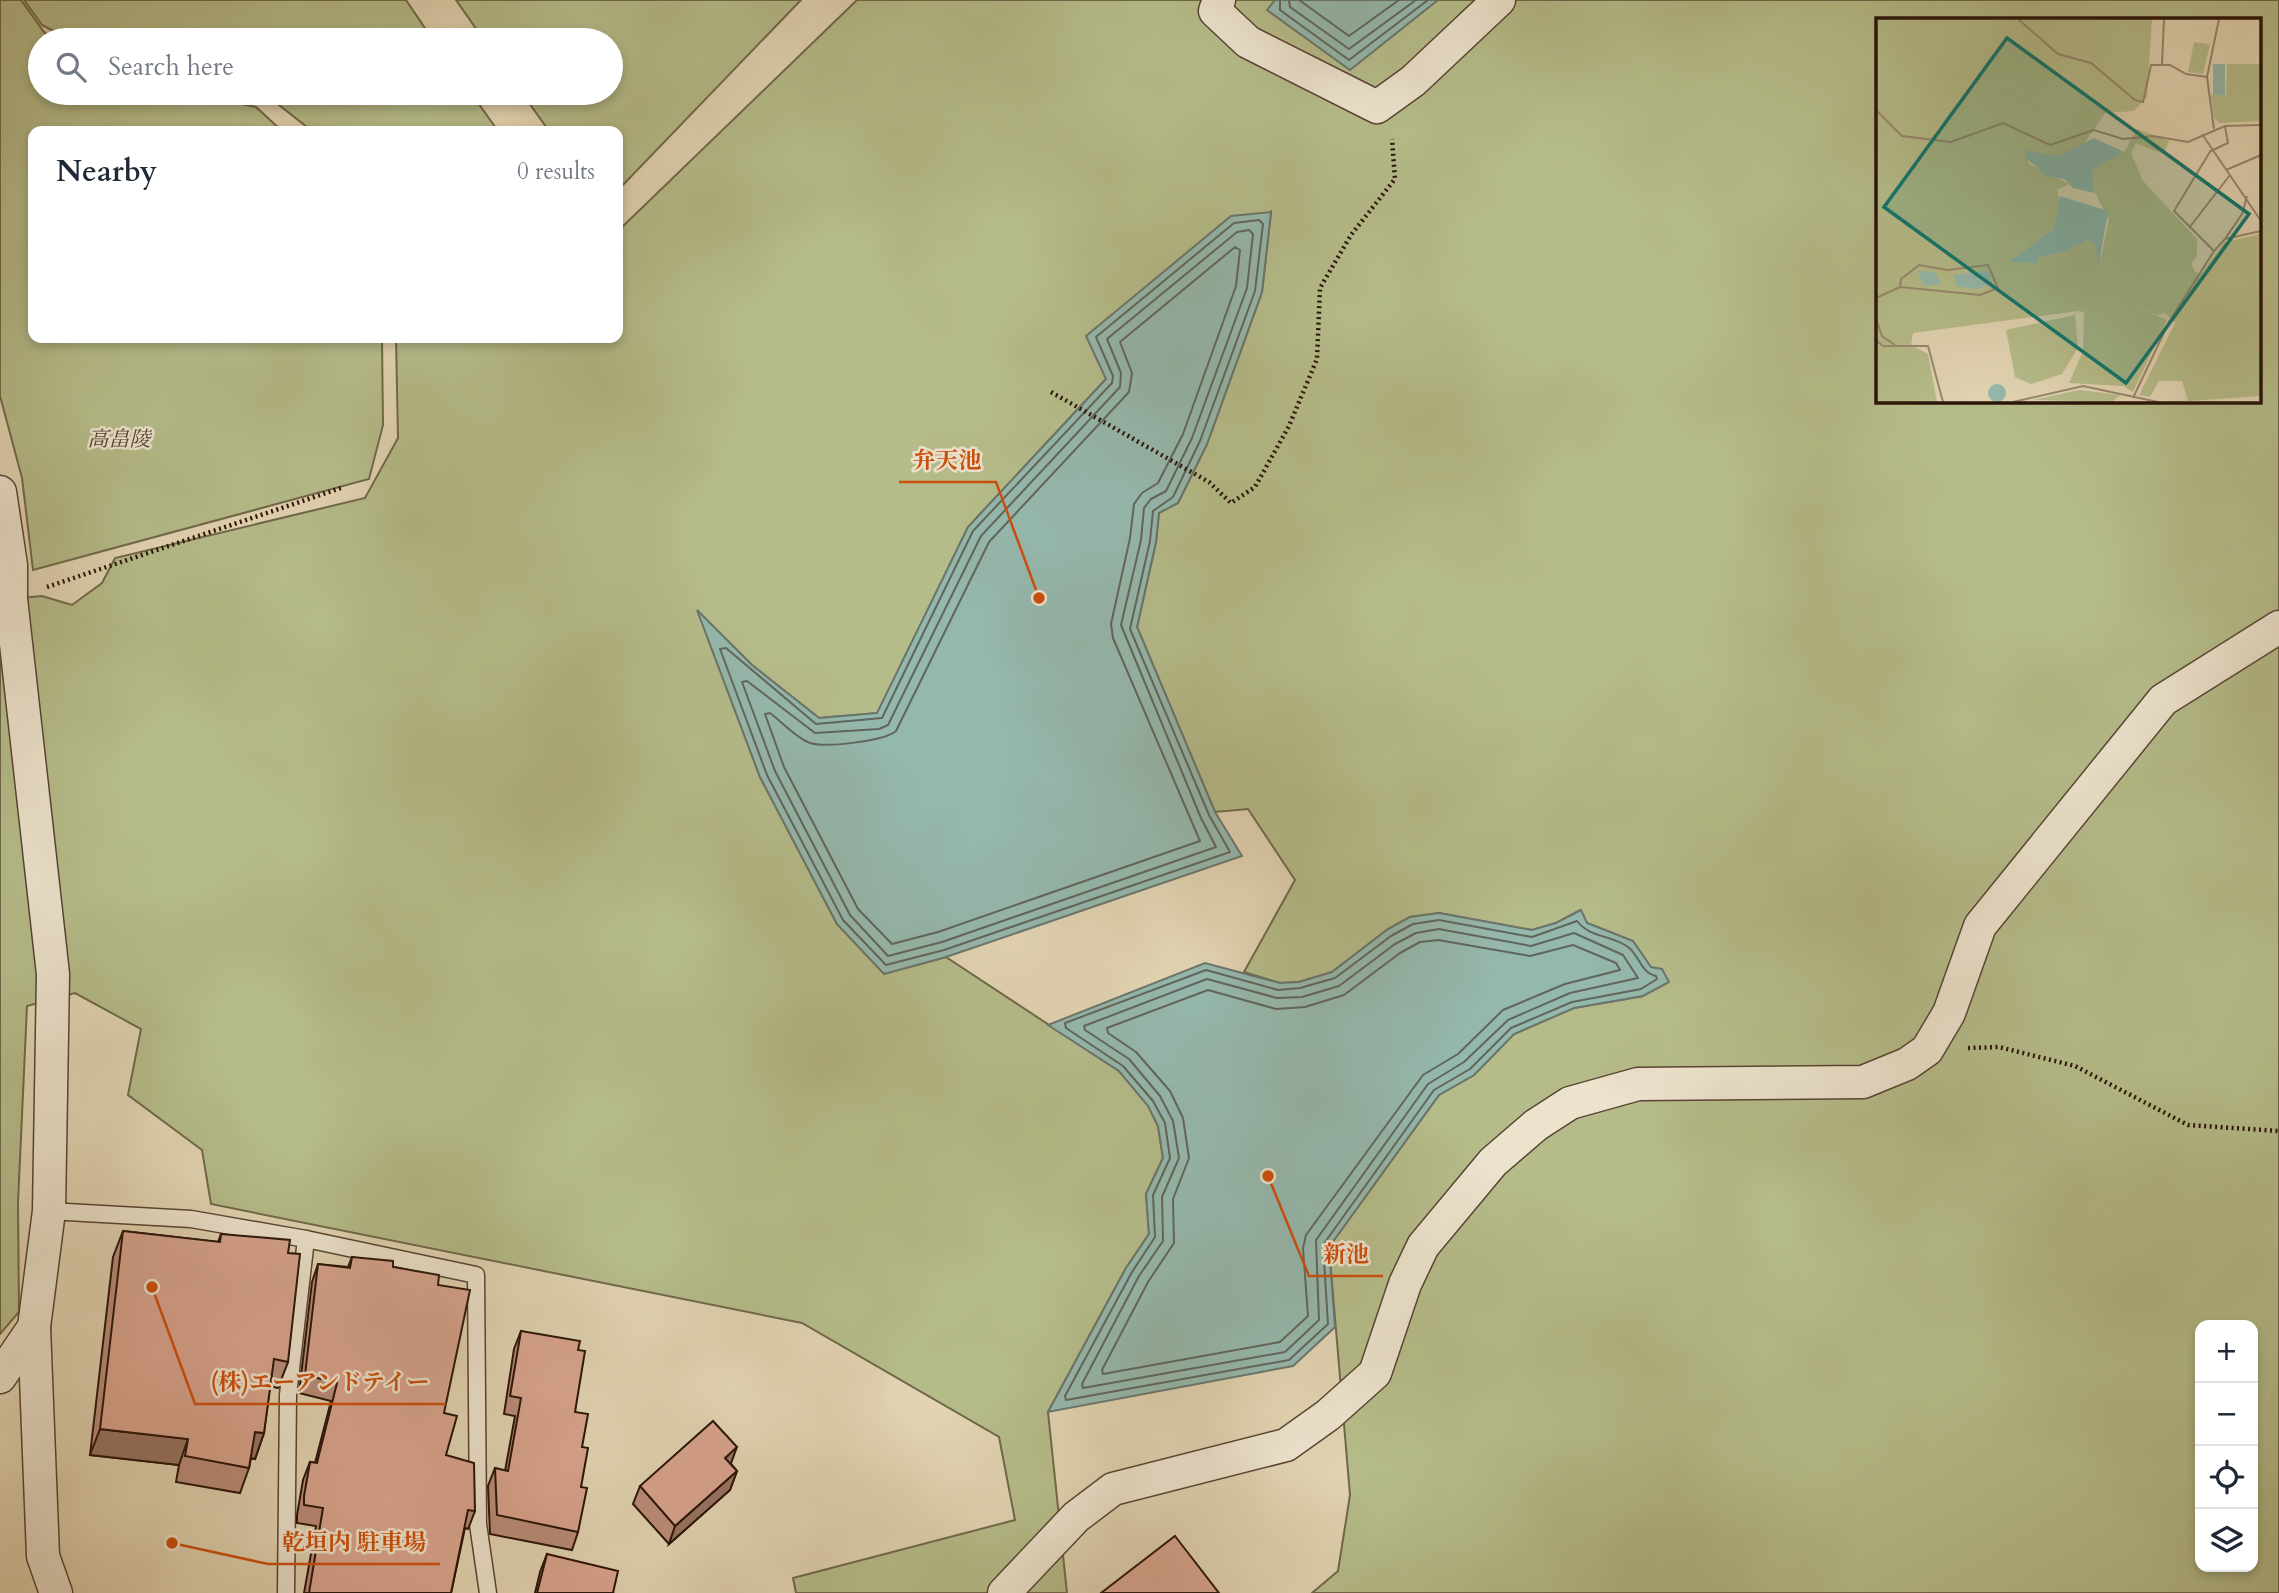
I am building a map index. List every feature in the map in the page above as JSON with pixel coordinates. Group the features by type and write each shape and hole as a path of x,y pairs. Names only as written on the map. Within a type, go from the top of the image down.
{"street":[{"path":"1219,0 1215,11 1248,42 1377,107 1413,81 1499,0"},
{"path":"0,492 11,565 12,599 52,974 49,1212 34,1326 43,1556 56,1593"},
{"path":"1004,1593 1076,1517 1113,1489 1286,1445 1328,1415 1375,1373 1405,1284 1423,1246 1493,1162 1536,1125 1570,1103 1638,1084 1863,1082 1908,1064 1927,1050 1949,1013 1980,926 2163,700 2279,627"},
{"path":"0,1377 34,1326"}],"lane":[{"path":"49,1212 191,1219 306,1239 476,1275 478,1524 488,1593"},
{"path":"286,1593 288,1395 306,1239"}],"path":[{"path":"1051,392 1209,482 1231,503 1255,487 1289,426 1317,359 1320,288 1351,235 1395,179 1391,128 1377,107"},
{"path":"12,599 344,487"},
{"path":"1927,1050 1999,1047 2075,1066 2188,1125 2279,1130"}],"green space":[{"name":"高畠陵","path":"0,0 21,0 41,28 28,28 28,105 247,105 256,107 277,126 28,126 28,343 382,343 383,425 369,479 33,570 22,478 0,396"},
{"path":"24,0 406,0 425,28 48,28 42,25"},
{"path":"456,0 801,0 623,185 623,126 545,126 531,105 623,105 623,28 476,28"},
{"path":"857,0 2279,0 2279,1593 1312,1593 1338,1571 1350,1495 1329,1247 1439,1095 1474,1075 1514,1034 1574,1008 1643,996 1651,968 1633,941 1587,923 1580,910 1556,923 1532,930 1439,913 1410,917 1388,929 1332,972 1299,982 1280,983 1244,972 1295,880 1248,809 1215,812 1137,627 1156,542 1159,512 1178,503 1207,444 1262,292 1271,212 1106,379 968,527 878,713 819,718 752,665 698,612 760,777 837,924 884,974 946,957 1119,1071 1148,1105 1158,1126 1163,1158 1146,1194 1149,1234 1126,1268 1048,1412 1067,1593 796,1593 793,1578 1015,1520 999,1437 802,1323 211,1204 202,1150 128,1095 141,1029 75,993 27,1006 18,1203 19,1312 0,1334 0,600 42,596 72,605 102,583 115,558 365,498 398,438 396,343 623,343 623,226"},
{"path":"279,105 480,105 494,126 306,126"}],"water":[{"path":"1275,0 1438,0 1350,70 1267,10"},
{"path":"1271,212 1262,292 1207,444 1178,503 1159,513 1156,542 1137,627 1215,812 1242,856 946,957 884,974 837,924 760,777 697,610 752,665 819,718 877,713 968,527 1106,379 1086,336 1231,216"},
{"path":"1581,910 1587,923 1633,941 1651,967 1662,969 1669,982 1643,996 1574,1008 1514,1034 1474,1075 1439,1095 1329,1247 1335,1327 1293,1366 1048,1412 1126,1268 1149,1234 1146,1194 1163,1158 1158,1126 1148,1106 1119,1071 1048,1025 1205,963 1280,983 1299,982 1332,972 1388,929 1410,917 1439,913 1532,930 1556,923"}],"building":[{"path":"123,1231 220,1242 221,1234 290,1240 288,1253 300,1254 288,1362 274,1359 264,1433 255,1432 249,1468 185,1456 188,1439 100,1429"},
{"path":"352,1257 393,1261 393,1267 439,1275 438,1285 470,1290 444,1413 457,1416 446,1455 474,1463 475,1511 468,1510 451,1593 309,1593 323,1508 304,1505 304,1496 310,1462 317,1463 337,1383 305,1375 318,1264 350,1268"},
{"path":"521,1331 580,1341 578,1350 585,1351 575,1412 588,1414 582,1447 588,1448 581,1487 587,1488 578,1532 497,1515 495,1468 508,1471 521,1398 510,1396"},
{"path":"713,1421 737,1447 725,1458 737,1471 675,1526 640,1486"},
{"path":"1175,1536 1219,1593 1101,1593"},
{"path":"547,1554 618,1571 613,1593 537,1593"}],"place":[{"name":"弁天池","path":"1039,598"},
{"name":"新池","path":"1268,1176"},
{"name":"(株)エーアンドテイー","path":"152,1287"},
{"name":"乾垣内 駐車場","path":"172,1543"}]}
